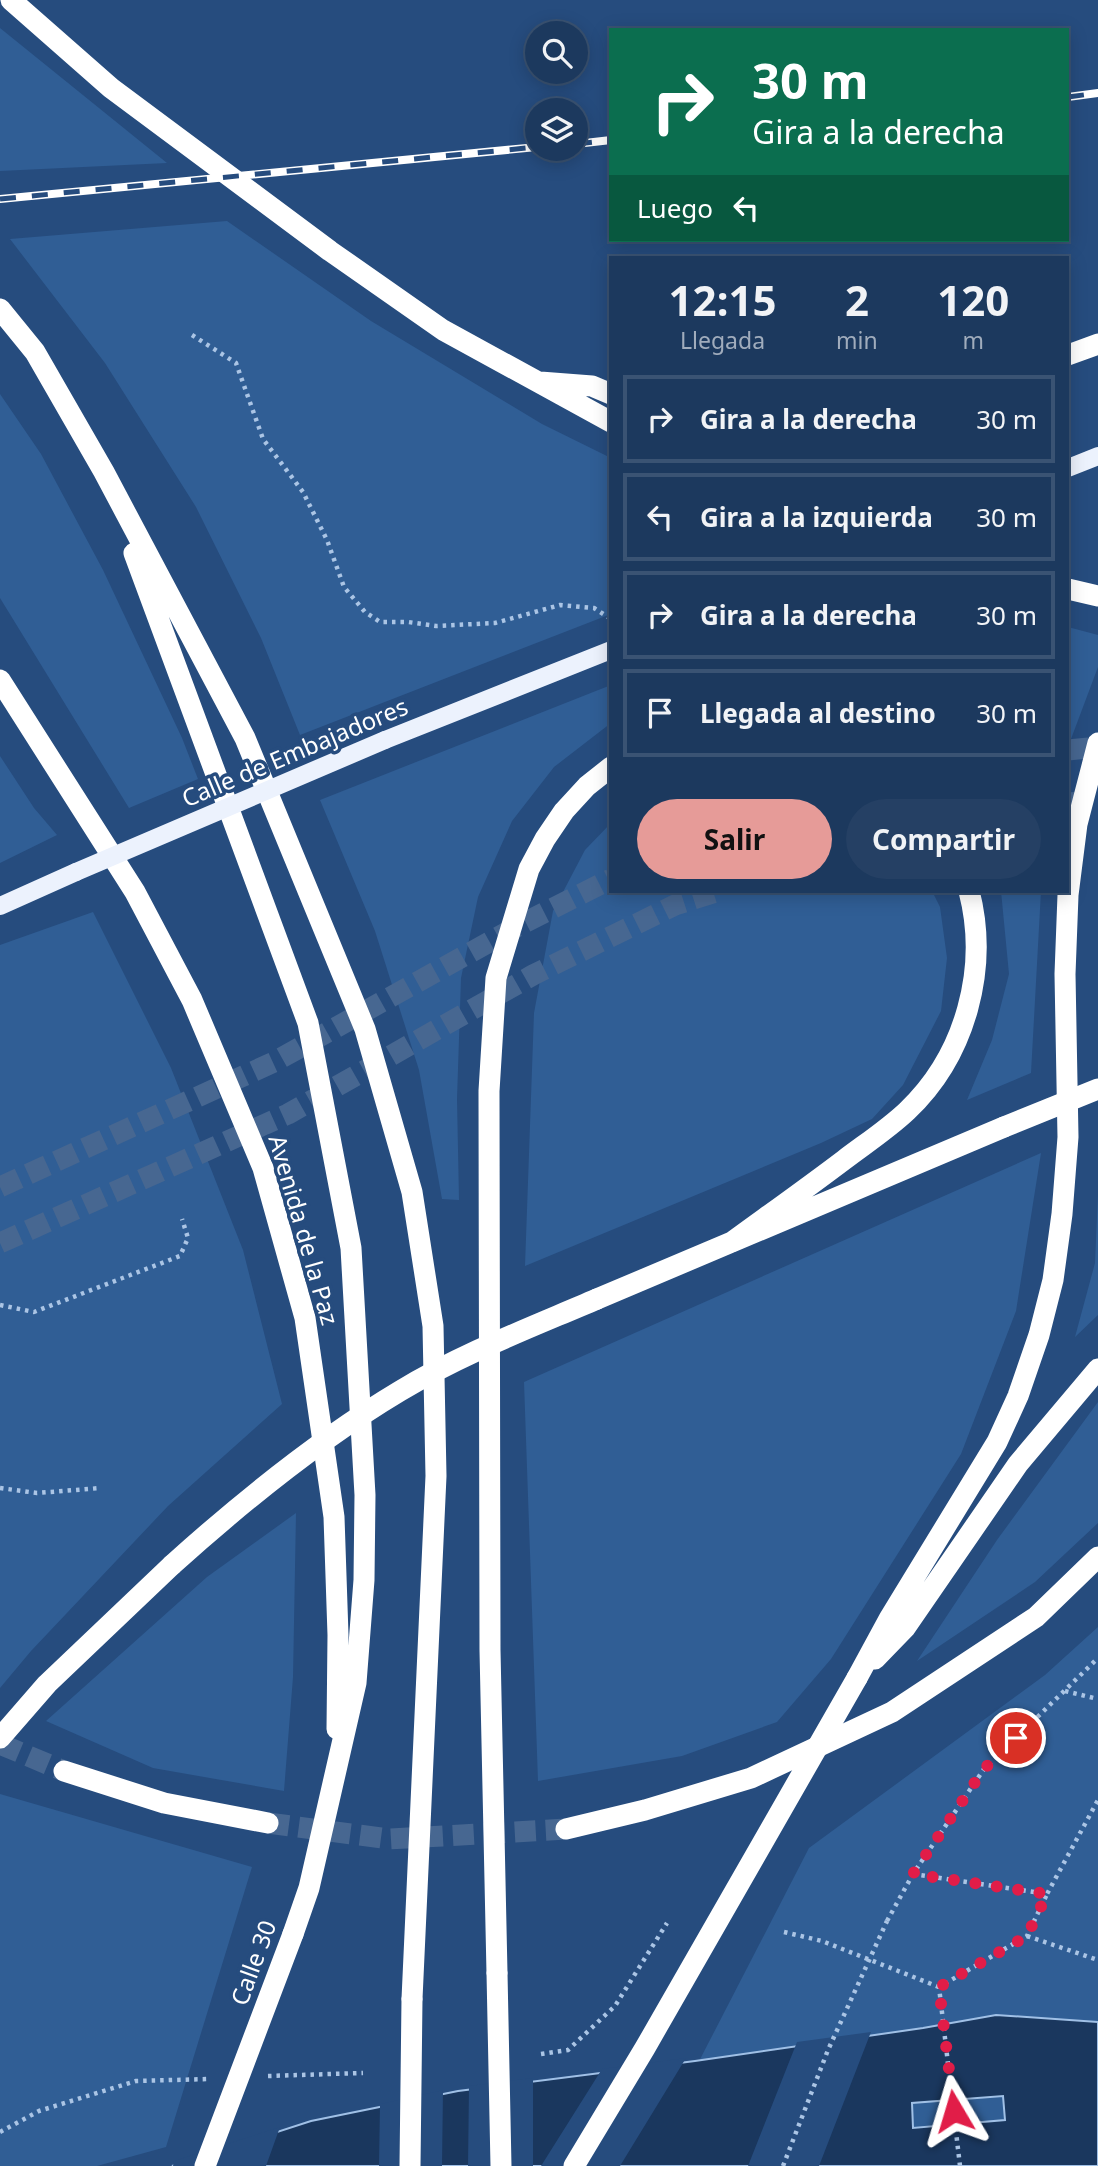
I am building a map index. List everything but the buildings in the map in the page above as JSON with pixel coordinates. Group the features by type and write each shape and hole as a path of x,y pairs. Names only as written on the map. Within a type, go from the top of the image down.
{"highway":[{"path":"11,0 111,88 330,251 443,330 609,421"},
{"path":"0,309 35,352 104,472 245,738 365,1029 412,1192 433,1326 436,1476 412,2000 410,2166"},
{"path":"1069,355 1098,345"},
{"path":"535,381 592,386 609,393"},
{"path":"104,472 308,1023 351,1248 365,1495 364,1580 356,1683 336,1773"},
{"path":"1069,589 1098,596"},
{"name":"Avenida de la Paz","path":"0,680 135,892 192,1000 263,1168 305,1318 334,1517 338,1634 336,1773"},
{"path":"1069,887 1077,824 1098,743"},
{"path":"501,2166 490,1650 489,1091 496,978 529,869 545,839 571,802 609,769"},
{"path":"732,1242 879,1134 907,1111 931,1083 951,1053 965,1019 974,983 977,947 974,910 970,893"},
{"path":"574,2166 645,2048 889,1619 997,1442 1018,1396 1039,1335 1053,1280 1062,1214 1068,1137 1065,974 1068,893"},
{"path":"0,1738 47,1684 172,1565 268,1482 335,1433 401,1390 499,1341 1098,1089"},
{"path":"857,1678 905,1628 1018,1464 1098,1369"},
{"path":"566,1829 645,1810 751,1778 892,1712 1036,1617 1098,1557"},
{"path":"64,1771 164,1803 268,1823"},
{"name":"Calle 30","path":"205,2166 309,1888 336,1773"}],"main road":[{"path":"1069,468 1098,456"},
{"name":"Calle de Embajadores","path":"0,906 385,740 609,651"}],"path":[{"path":"192,335 236,363 263,439 303,492 327,540 344,587 365,612 380,622 436,626 495,623 560,606 594,608 609,618"},
{"path":"0,1305 34,1312 180,1256 188,1238 182,1219"},
{"path":"0,1488 37,1493 102,1488"},
{"path":"783,2166 828,2050 887,1921 913,1874 984,1769 1098,1658"},
{"path":"1064,1691 1098,1699"},
{"path":"939,1987 1027,1936 1098,1800"},
{"path":"913,1874 1047,1894"},
{"path":"541,2054 568,2050 615,2006 667,1923"},
{"path":"784,1932 822,1941 939,1987"},
{"path":"1027,1936 1098,1960"},
{"path":"939,1987 960,2166"},
{"path":"256,2077 363,2073"},
{"path":"0,2132 39,2111 136,2081 216,2078"}],"shaded area":[{"path":"0,28 167,163 0,171"},
{"path":"227,221 371,321 542,424 609,457 609,615 300,735 261,638 196,507 105,363 10,239"},
{"path":"0,394 41,454 103,570 182,738 198,779 129,808 0,598"},
{"path":"1069,627 1098,635 1098,667 1069,744"},
{"path":"609,686 609,725 554,767 512,821 478,897 461,978 457,1099 459,1200 442,1199 419,1070 375,931 320,800"},
{"path":"0,756 34,808 57,835 0,863"},
{"path":"609,825 609,893 933,893 940,907 947,958 941,1011 903,1085 872,1119 821,1143 525,1266 534,1013 553,911 585,850"},
{"path":"1001,893 1041,893 1031,1073 967,1100 992,1040 1009,974"},
{"path":"93,912 171,1068 243,1250 282,1404 168,1506 31,1651 0,1688 0,945"},
{"path":"1041,1153 1016,1311 961,1454 831,1659 777,1722 682,1756 538,1781 524,1382"},
{"path":"1098,1194 1098,1315 1075,1337 1095,1263"},
{"path":"1098,1402 1098,1523 1035,1582 917,1661 997,1540"},
{"path":"296,1513 293,1677 284,1791 153,1768 46,1721 207,1577"},
{"path":"1098,1627 1098,2166 645,2166 809,1848 1045,1675"},
{"path":"0,1794 252,1867 166,2147 97,2166 0,2166"},
{"path":"996,2015 1098,2022 1098,2166 172,2166 311,2121 458,2091 923,2028","holes":["1003,2096 1005,2120 913,2128 912,2103"]}],"pier":[{"path":"871,2032 819,2166 748,2166 797,2042"},
{"path":"686,2058 620,2166 541,2166 602,2069"},
{"path":"533,2078 533,2166 468,2166 469,2086"},
{"path":"443,2090 442,2166 379,2166 380,2104"},
{"path":"280,2127 266,2166 173,2166 174,2161"}],"tunnel":[{"path":"1069,750 1098,747"},
{"path":"1069,803 1098,801"},
{"path":"0,1187 274,1062 518,926 609,880"},
{"path":"0,1243 288,1114 533,975 675,905 713,893"},
{"path":"0,1744 64,1771"},
{"path":"268,1823 389,1839 566,1829"}],"railway":[{"path":"1069,97 1098,93"},
{"path":"588,143 609,140"},
{"path":"0,199 525,148"}],"route":[{"path":"954,2111 939,1987 1027,1936 1047,1894 913,1874 984,1769 1016,1738"}]}
